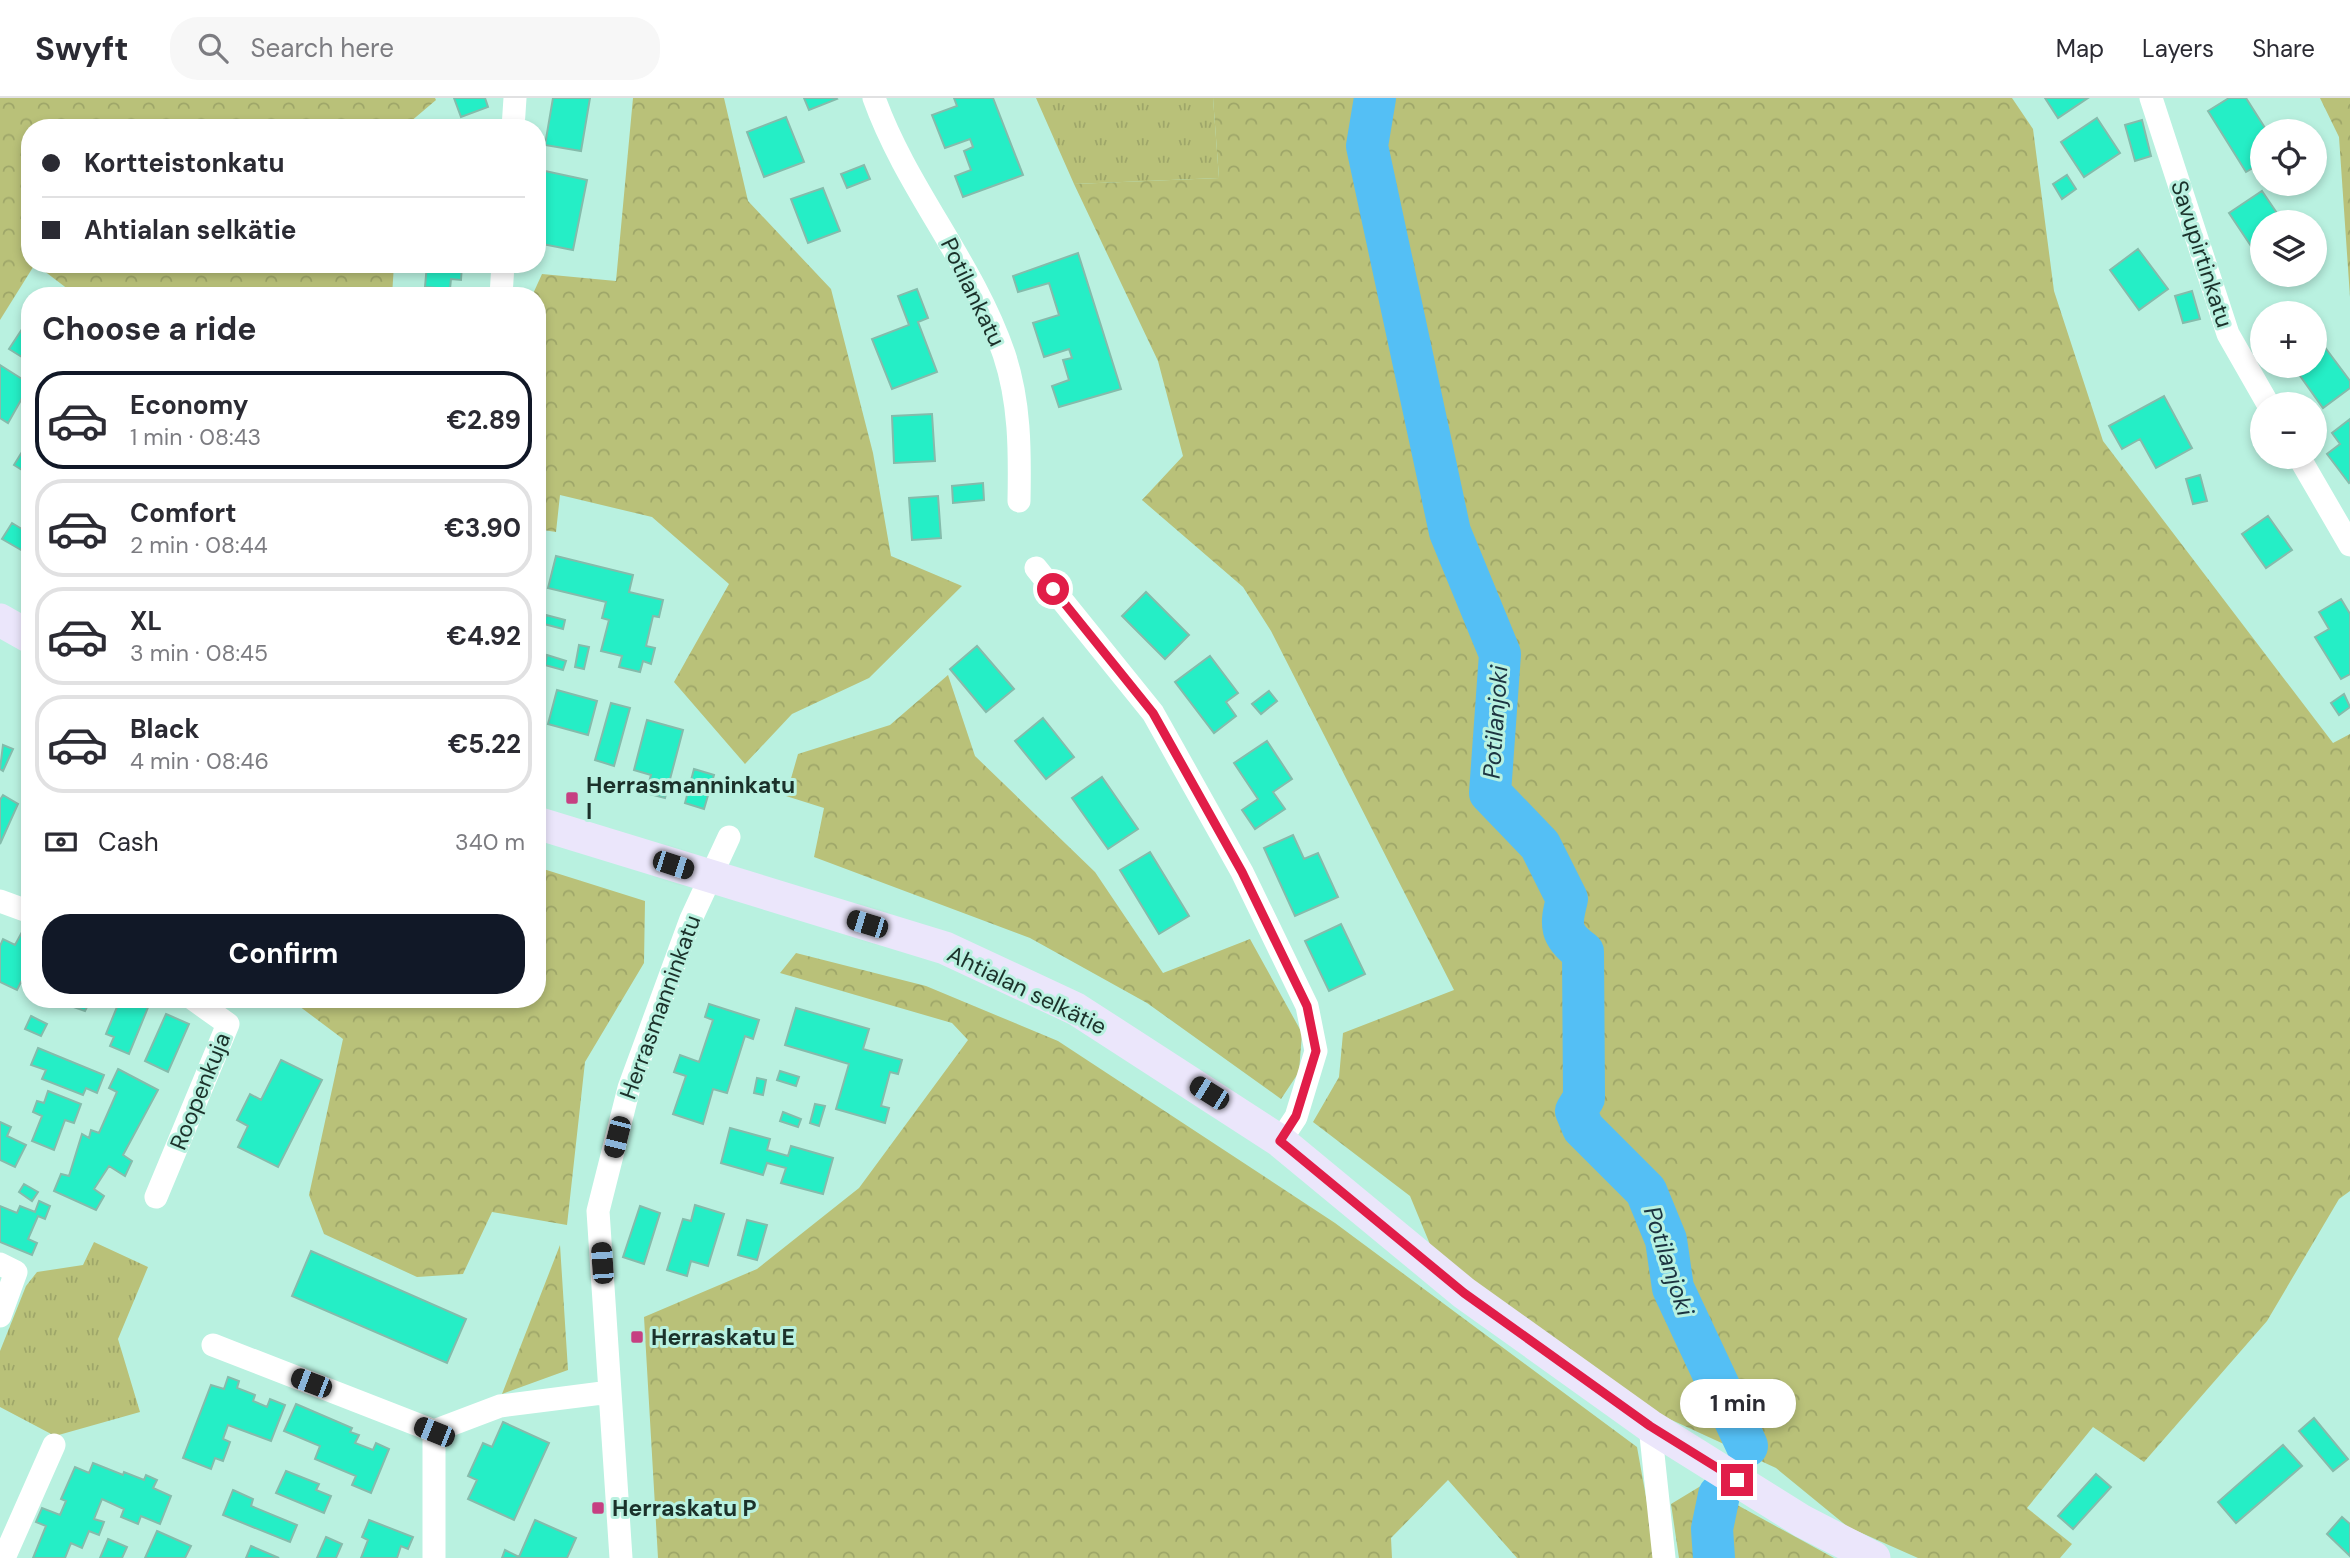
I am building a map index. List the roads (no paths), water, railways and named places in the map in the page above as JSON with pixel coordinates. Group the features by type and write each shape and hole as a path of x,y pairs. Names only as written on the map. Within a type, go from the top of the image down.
{"street":[{"path":"514,119 515,98"},
{"name":"Potilankatu","path":"874,98 887,133 960,260 1004,354 1020,425 1019,501"},
{"name":"Savupirtinkatu","path":"2151,98 2228,334 2261,392"},
{"path":"2306,469 2350,545"},
{"path":"1036,568 1153,713 1242,872 1307,1006 1316,1051 1296,1116 1280,1141"},
{"path":"0,620 21,632"},
{"name":"Ahtialan selkätie","path":"546,826 945,948 1076,1009 1280,1141 1464,1293 1650,1426 1802,1521 1874,1558"},
{"name":"Herrasmanninkatu","path":"621,1558 598,1211 629,1088 691,919 729,837"},
{"path":"0,901 21,909"},
{"name":"Roopenkuja","path":"156,1197 228,1024 206,1008"},
{"path":"0,1264 16,1272 0,1316"},
{"path":"213,1345 434,1432 500,1406 610,1392"},
{"path":"1650,1426 1664,1558"},
{"path":"434,1432 434,1558"},
{"path":"4,1558 54,1445"}],"waterway":[{"name":"Potilanjoki","path":"1375,98 1367,146 1450,532 1500,654 1490,793 1540,845 1567,899 1563,916 1566,935 1583,952 1584,1098 1576,1111 1583,1128 1646,1191 1666,1240 1673,1288 1747,1446"},
{"name":"Potilanjoki","path":"1714,1558 1712,1529 1719,1495"}],"place":[{"name":"Herrasmanninkatu I","path":"572,798"},
{"name":"Herraskatu E","path":"637,1337"},
{"name":"Herraskatu P","path":"598,1508"}]}
